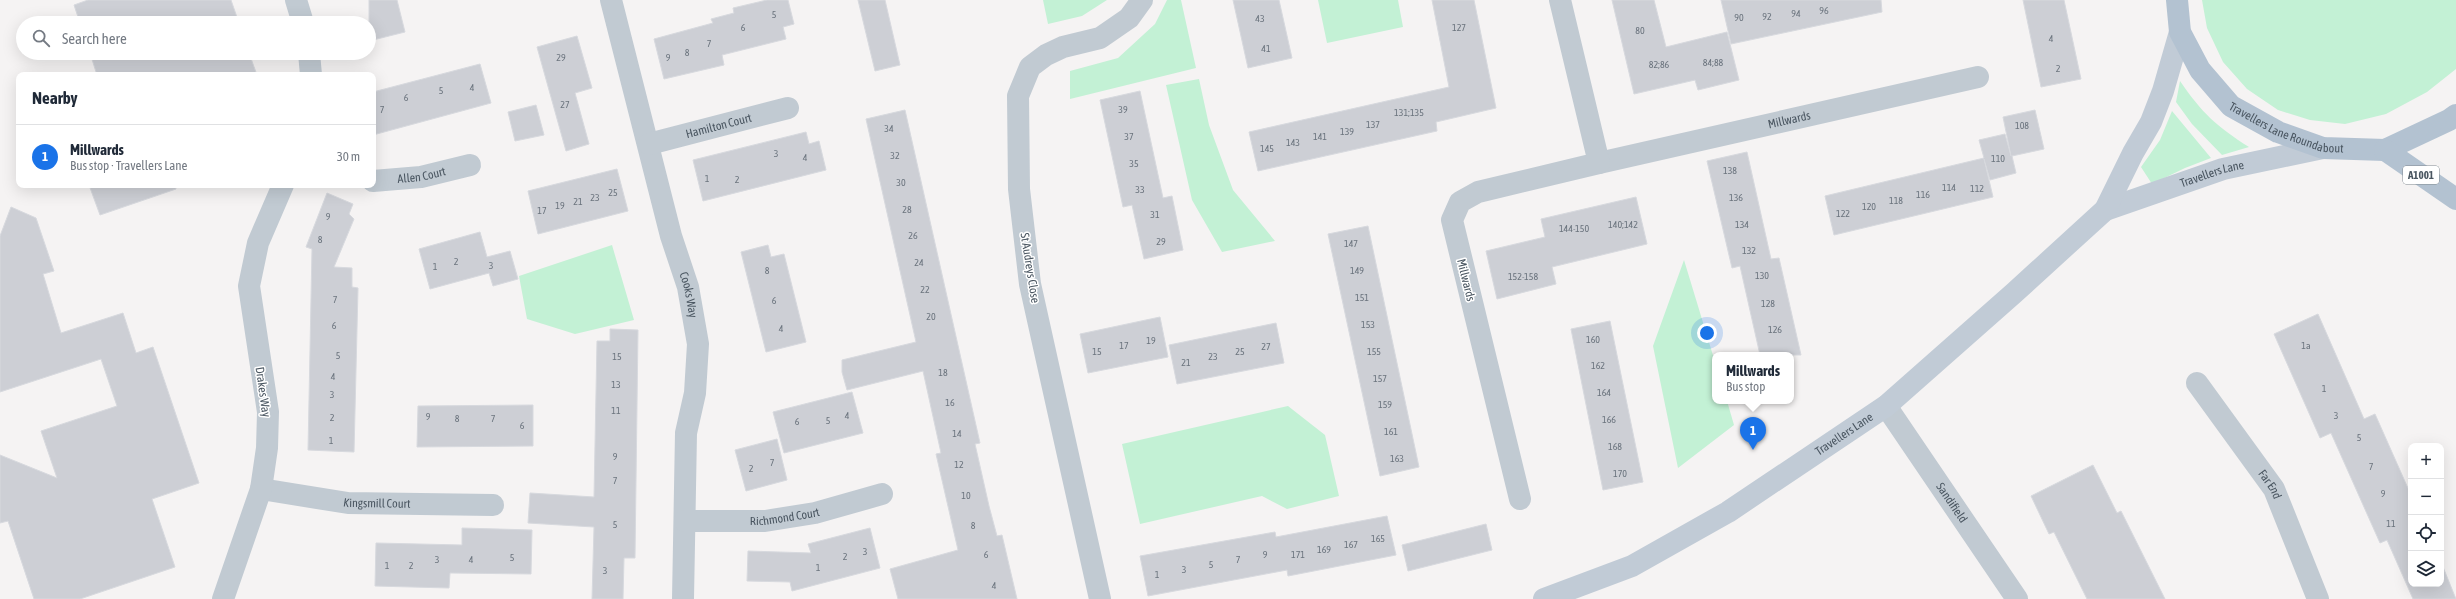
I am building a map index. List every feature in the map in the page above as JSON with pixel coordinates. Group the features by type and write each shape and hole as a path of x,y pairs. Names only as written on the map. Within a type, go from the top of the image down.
{"main road":[{"name":"Travellers Lane Roundabout","path":"2177,0 2180,32 2200,70 2231,106 2278,132 2323,148 2385,150 2449,120 2456,115"},
{"name":"A1001","path":"2385,150 2456,199"}],"street":[{"path":"296,0 301,16"},
{"name":"Cooks Way","path":"610,0 649,144 671,236 688,287 698,344 695,393 686,433 686,521 683,599"},
{"name":"St Audreys Close","path":"1100,599 1030,284 1019,189 1018,96 1030,67 1046,55 1063,47 1100,38 1129,18 1142,0"},
{"path":"1560,0 1599,163"},
{"name":"Travellers Lane","path":"1544,599 1632,566 1728,512 1886,406 2105,210 2133,153 2151,122 2180,32"},
{"path":"310,60 311,72"},
{"name":"Millwards","path":"1520,499 1452,220 1460,202 1478,192 1978,76"},
{"name":"Hamilton Court","path":"649,144 788,108"},
{"name":"Travellers Lane","path":"2105,210 2223,169 2323,148"},
{"name":"Allen Court","path":"376,181 421,177 470,165"},
{"name":"Drakes Way","path":"223,599 261,489 266,448 268,412 249,286 258,243 281,188"},
{"name":"Far End","path":"2197,383 2274,489 2318,599"},
{"name":"Sandifield","path":"1886,406 2017,599"},
{"name":"Kingsmill Court","path":"261,489 348,503 493,505"},
{"name":"Richmond Court","path":"686,521 765,521 815,513 882,494"}],"green space":[{"path":"1043,0 1107,0 1082,16 1048,24"},
{"path":"1167,0 1181,0 1196,68 1070,99 1070,71 1118,58 1155,24"},
{"path":"1318,0 1398,0 1403,27 1327,43"},
{"path":"2202,0 2456,0 2456,69 2427,92 2386,114 2345,124 2310,120 2278,110 2247,89 2223,62 2207,28"},
{"path":"1199,79 1209,125 1233,190 1275,241 1222,252 1192,200 1166,85"},
{"path":"2180,81 2195,102 2210,118 2249,147 2222,155 2192,124 2176,102"},
{"path":"2172,111 2211,158 2185,168 2152,184 2141,167 2160,140"},
{"path":"612,245 634,320 575,334 527,319 519,276"},
{"path":"1684,260 1712,352 1712,404 1728,404 1734,425 1678,468 1653,346"},
{"path":"1288,406 1325,435 1339,496 1287,509 1262,496 1140,524 1122,444"}],"building":[{"path":"88,0 231,0 237,16 78,16 74,5"},
{"path":"369,0 397,0 405,32 376,39 376,16 369,16"},
{"path":"767,0 788,0 794,24 783,27 786,39 722,55 724,65 664,79 654,39 713,23 711,19 734,13 733,8"},
{"path":"858,0 885,0 900,65 875,71"},
{"path":"1233,0 1279,0 1292,58 1248,68"},
{"path":"1432,0 1474,0 1496,108 1436,122 1437,131 1258,171 1249,132 1449,87"},
{"path":"1612,0 1654,0 1666,47 1727,32 1739,80 1698,90 1695,80 1634,94"},
{"path":"1721,0 1881,0 1882,12 1731,44"},
{"path":"2023,0 2064,0 2081,79 2041,87"},
{"path":"577,36 592,88 575,93 589,144 566,151 537,47"},
{"path":"92,60 252,60 256,72 96,72"},
{"path":"480,64 491,103 376,134 376,91"},
{"path":"1140,91 1163,198 1172,196 1183,250 1144,259 1132,205 1123,207 1100,100"},
{"path":"536,105 544,135 515,141 508,112"},
{"path":"905,110 980,443 975,444 989,506 997,536 1002,535 1017,599 898,599 890,569 958,550 936,454 941,453 923,371 847,390 842,372 842,360 916,342 866,119"},
{"path":"2035,110 2044,149 2012,156 2016,173 1990,180 1984,159 1993,197 1834,235 1825,196 1984,158 1979,140 2005,134 2011,156 2003,117"},
{"path":"806,132 809,144 819,141 826,170 703,201 693,160"},
{"path":"1747,152 1771,259 1779,258 1801,355 1794,355 1794,352 1759,352 1740,266 1732,268 1707,161"},
{"path":"617,169 628,211 538,234 528,191"},
{"path":"90,188 176,188 176,189 100,215"},
{"path":"327,193 353,204 349,214 354,219 334,267 352,268 352,287 358,288 354,452 308,450 312,249 306,247"},
{"path":"1636,197 1647,244 1552,267 1556,284 1497,299 1486,251 1545,237 1541,219"},
{"path":"11,207 36,218 54,271 43,274 61,333 123,313 136,353 153,347 199,483 152,499 175,567 80,599 34,599 8,521 0,523 0,455 57,478 41,431 117,406 101,359 0,392 0,236"},
{"path":"1368,226 1419,467 1380,476 1328,234"},
{"path":"480,232 487,257 510,251 518,279 493,286 489,273 430,289 419,249"},
{"path":"768,245 771,257 784,254 806,342 766,352 741,252"},
{"path":"2318,314 2364,419 2375,414 2408,488 2408,587 2444,587 2444,569 2456,599 2413,599 2387,540 2380,543 2331,433 2320,438 2274,334"},
{"path":"1160,317 1168,357 1088,373 1080,334"},
{"path":"1610,321 1643,482 1603,490 1571,329"},
{"path":"1276,323 1284,363 1177,384 1169,345"},
{"path":"610,329 638,330 635,558 624,558 623,599 592,599 594,527 528,523 530,493 594,497 597,341 610,341"},
{"path":"852,392 863,433 784,453 773,412"},
{"path":"533,405 533,446 417,447 418,406"},
{"path":"777,439 787,480 746,491 735,450"},
{"path":"2093,465 2117,513 2121,511 2165,599 2087,599 2054,532 2049,534 2031,496"},
{"path":"1387,516 1396,555 1288,576 1287,570 1148,596 1140,556 1275,532 1276,537"},
{"path":"1486,524 1492,550 1408,571 1402,545"},
{"path":"462,528 532,530 531,574 450,573 449,588 375,586 376,543 462,545"},
{"path":"870,528 880,568 792,591 790,582 747,581 748,551 811,553 808,544"}],"place":[{"name":"Millwards","path":"1753,450"}]}
